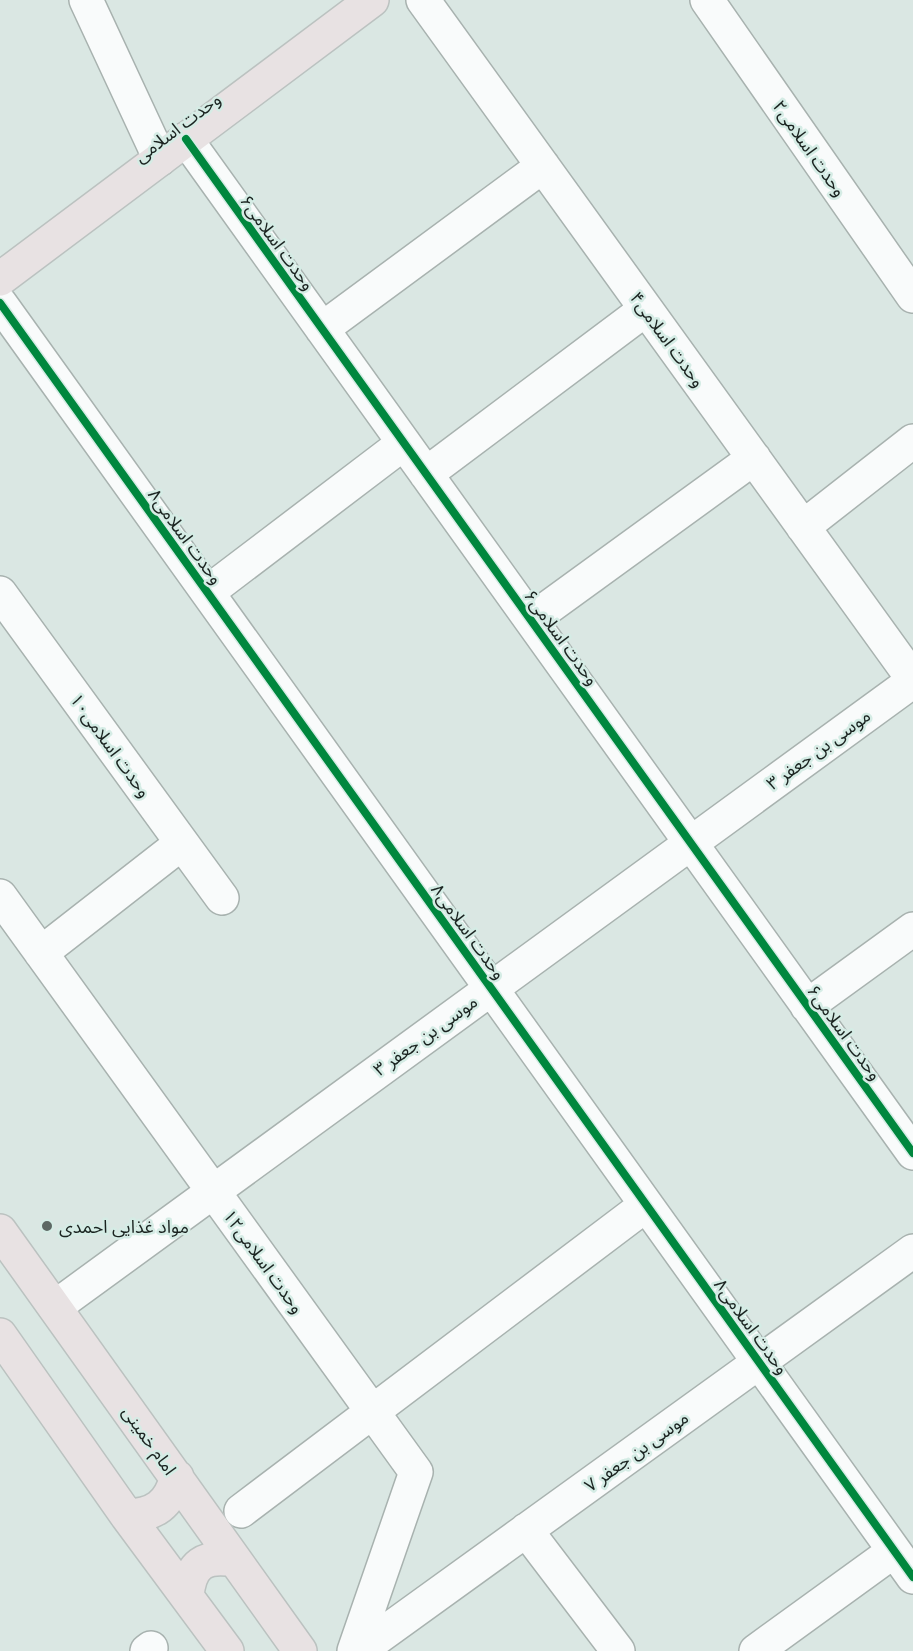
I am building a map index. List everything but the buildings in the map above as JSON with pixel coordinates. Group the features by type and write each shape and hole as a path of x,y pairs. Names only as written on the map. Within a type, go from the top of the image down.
{"main road":[{"name":"وحدت اسلامی","path":"2,280 372,0"},
{"name":"امام خمینی","path":"0,1231 300,1651"},
{"path":"0,1335 127,1516 227,1651"},
{"path":"127,1516 145,1515 161,1508 172,1495 177,1477"},
{"path":"187,1596 189,1578 200,1563 217,1557 235,1560"}],"street":[{"path":"86,0 160,159"},
{"name":"وحدت اسلامی۴","path":"423,0 913,680"},
{"name":"وحدت اسلامی۲","path":"707,0 913,296"},
{"name":"وحدت اسلامی۶","path":"186,139 913,1153"},
{"path":"322,329 543,166"},
{"name":"وحدت اسلامی۸","path":"2,280 207,592 913,1577"},
{"path":"426,474 646,309"},
{"path":"803,527 913,441"},
{"path":"207,592 404,442"},
{"path":"531,620 754,458"},
{"name":"وحدت اسلامی۱۰","path":"0,593 222,898"},
{"name":"موسی بن جعفر ۳","path":"55,1306 913,680"},
{"path":"41,953 182,843"},
{"name":"وحدت اسلامی۱۲","path":"0,896 416,1472 357,1651"},
{"path":"807,1006 910,936"},
{"path":"241,1511 646,1205"},
{"name":"موسی بن جعفر ۷","path":"357,1651 913,1251"},
{"path":"526,1530 618,1651"},
{"path":"756,1651 894,1551"}],"cycle path":[{"path":"186,139 913,1153"},
{"path":"0,303 913,1577"}],"place":[{"name":"مواد غذایی احمدی","path":"47,1226"}]}
